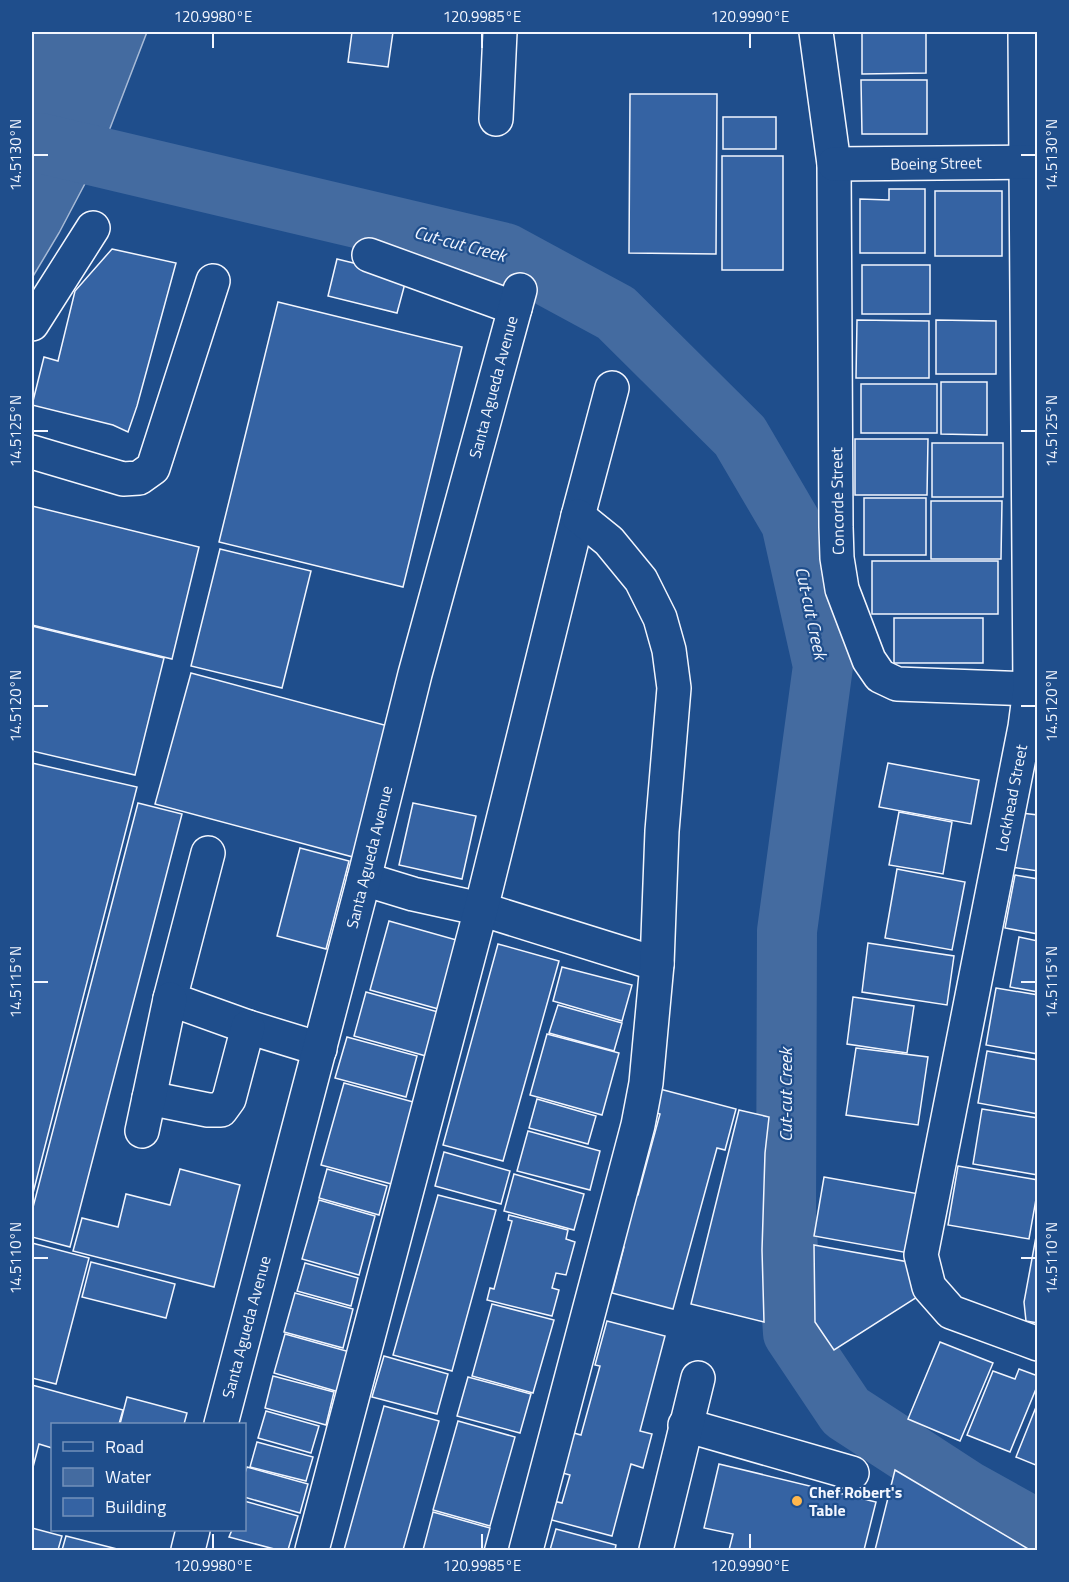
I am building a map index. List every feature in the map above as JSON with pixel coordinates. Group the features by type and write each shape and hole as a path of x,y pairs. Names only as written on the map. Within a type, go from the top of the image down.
{"street":[{"name":"Concorde Street","path":"816,32 834,164 836,527 837,558 842,589 869,660 880,676 897,684 1030,689"},
{"name":"Lockhead Street","path":"1026,32 1032,162 1030,689 1023,738 921,1255 929,1287 951,1312 1038,1344"},
{"path":"496,119 499,39"},
{"name":"Boeing Street","path":"834,164 1032,162"},
{"path":"32,324 93,228"},
{"name":"Santa Agueda Avenue","path":"222,1423 364,879 415,674 517,299 369,255"},
{"path":"32,452 123,479 139,478 153,468 213,281"},
{"path":"312,1551 481,909 612,388"},
{"path":"526,1551 638,1125 646,1083 657,964 662,831 674,688 669,650 660,618 641,579 609,542 578,516"},
{"path":"142,1131 170,999 208,853"},
{"path":"364,879 413,894 481,909 657,964"},
{"path":"170,999 248,1027 320,1049"},
{"path":"149,1098 208,1110 221,1110 229,1099 248,1027"},
{"path":"656,1551 698,1378"},
{"path":"685,1425 852,1473"},
{"path":"188,1551 193,1531"}],"water":[{"path":"32,32 147,32 99,157 59,233 32,278"}],"building":[{"path":"352,32 393,32 388,67 348,62"},
{"path":"862,32 926,32 926,73 862,74"},
{"path":"861,80 927,80 927,134 862,134"},
{"path":"630,94 717,94 716,254 629,253"},
{"path":"723,117 776,117 776,149 723,149"},
{"path":"722,156 783,156 783,270 722,270"},
{"path":"889,189 925,189 925,253 860,253 860,199 889,200"},
{"path":"935,191 1002,191 1002,256 935,256"},
{"path":"112,249 176,263 128,432 113,425 32,405 44,357 58,361 75,291"},
{"path":"337,259 407,276 397,313 328,296"},
{"path":"862,265 930,265 930,314 862,314"},
{"path":"278,302 462,347 403,587 219,542"},
{"path":"857,320 929,321 929,378 856,378"},
{"path":"936,320 996,321 996,374 936,374"},
{"path":"941,382 987,382 987,435 941,434"},
{"path":"861,384 937,384 937,433 861,433"},
{"path":"855,439 928,439 927,495 855,495"},
{"path":"932,443 1003,443 1003,497 932,497"},
{"path":"864,498 926,498 926,555 864,555"},
{"path":"931,501 1002,501 1001,559 931,559"},
{"path":"32,506 199,547 172,659 32,625"},
{"path":"220,549 311,571 282,688 191,666"},
{"path":"872,561 998,561 998,614 872,614"},
{"path":"894,618 983,618 983,663 894,663"},
{"path":"32,626 164,658 135,775 32,751"},
{"path":"191,673 388,726 353,857 155,804"},
{"path":"32,763 137,787 32,1197"},
{"path":"888,763 979,780 971,824 879,807"},
{"path":"138,803 182,814 70,1247 32,1237 32,1211"},
{"path":"413,803 476,816 462,879 399,865"},
{"path":"899,812 952,822 943,874 889,865"},
{"path":"1021,813 1038,815 1038,871 1011,867"},
{"path":"300,848 349,861 326,949 277,936"},
{"path":"897,869 965,882 952,950 885,938"},
{"path":"1015,875 1038,879 1038,934 1005,928"},
{"path":"389,921 460,941 442,1010 370,990"},
{"path":"1019,937 1038,941 1038,992 1010,987"},
{"path":"868,943 954,956 947,1005 862,992"},
{"path":"498,944 559,961 503,1161 443,1145"},
{"path":"562,967 632,985 622,1021 553,1001"},
{"path":"996,988 1038,995 1038,1054 986,1045"},
{"path":"366,992 438,1012 426,1056 354,1036"},
{"path":"853,997 914,1006 907,1053 847,1044"},
{"path":"558,1005 622,1023 614,1051 549,1033"},
{"path":"547,1034 619,1053 602,1115 530,1095"},
{"path":"347,1037 417,1056 406,1097 335,1078"},
{"path":"856,1048 928,1057 918,1125 846,1115"},
{"path":"987,1051 1038,1060 1038,1114 978,1103"},
{"path":"344,1083 417,1103 395,1185 321,1165"},
{"path":"656,1088 736,1109 725,1150 717,1148 673,1309 612,1293 624,1247 618,1245 631,1194 638,1195 660,1114 650,1111"},
{"path":"537,1099 596,1116 588,1144 529,1128"},
{"path":"982,1109 1038,1118 1038,1175 973,1164"},
{"path":"739,1110 769,1117 765,1153 762,1250 764,1322 691,1304"},
{"path":"528,1131 600,1151 590,1190 517,1171"},
{"path":"444,1152 510,1171 501,1204 435,1186"},
{"path":"958,1166 1038,1180 1029,1239 948,1225"},
{"path":"180,1169 240,1185 214,1287 73,1251 82,1218 118,1227 126,1194 170,1205"},
{"path":"327,1169 387,1186 379,1215 319,1198"},
{"path":"514,1174 584,1194 574,1230 504,1211"},
{"path":"824,1177 925,1195 914,1254 814,1236"},
{"path":"438,1195 496,1210 452,1371 393,1355"},
{"path":"319,1200 375,1216 359,1275 302,1259"},
{"path":"509,1215 568,1230 566,1239 575,1242 566,1275 556,1273 552,1288 559,1290 552,1316 487,1300 490,1288 494,1289 512,1221 508,1220"},
{"path":"1038,1226 1038,1323 1026,1321 1024,1302"},
{"path":"32,1243 89,1258 56,1384 32,1378"},
{"path":"814,1245 914,1263 922,1294 834,1350 815,1322"},
{"path":"91,1262 175,1284 166,1318 82,1297"},
{"path":"305,1263 358,1278 351,1306 297,1291"},
{"path":"295,1293 353,1309 343,1348 284,1332"},
{"path":"492,1304 554,1320 533,1393 472,1376"},
{"path":"607,1321 665,1336 640,1431 652,1434 643,1468 631,1464 612,1536 548,1519 553,1501 562,1503 570,1475 559,1472 570,1432 581,1435 600,1366 595,1365"},
{"path":"285,1334 350,1352 339,1392 274,1373"},
{"path":"940,1342 993,1363 960,1441 908,1419"},
{"path":"384,1356 448,1374 437,1414 372,1397"},
{"path":"1019,1369 1038,1376 1038,1384 1010,1452 967,1435 993,1371 1015,1379"},
{"path":"273,1376 334,1392 326,1425 265,1408"},
{"path":"468,1377 531,1394 520,1433 457,1416"},
{"path":"32,1385 123,1410 119,1423 51,1423 51,1448 39,1444 32,1471"},
{"path":"127,1397 187,1413 184,1423 120,1423"},
{"path":"1038,1402 1038,1466 1016,1457"},
{"path":"384,1406 439,1421 403,1550 344,1550"},
{"path":"266,1411 319,1426 311,1453 258,1438"},
{"path":"458,1421 515,1437 490,1526 433,1510"},
{"path":"257,1442 313,1457 306,1481 250,1467"},
{"path":"719,1464 876,1502 864,1550 729,1550 733,1534 704,1528"},
{"path":"247,1467 308,1484 300,1513 246,1498"},
{"path":"895,1470 1030,1550 875,1550"},
{"path":"246,1502 298,1516 288,1550 278,1550 229,1537 232,1531 246,1531"},
{"path":"433,1512 490,1528 484,1550 423,1550"},
{"path":"32,1528 62,1536 58,1550 32,1550"},
{"path":"556,1529 616,1545 615,1550 550,1550"},
{"path":"66,1536 121,1550 62,1550"}],"waterway":[{"name":"Cut-cut Creek","path":"40,143 505,253 616,313 740,436 791,523 823,666 787,931 786,1216 793,1333 846,1412 966,1490 1038,1530"}],"place":[{"name":"Chef Robert's Table","path":"797,1501"}]}
